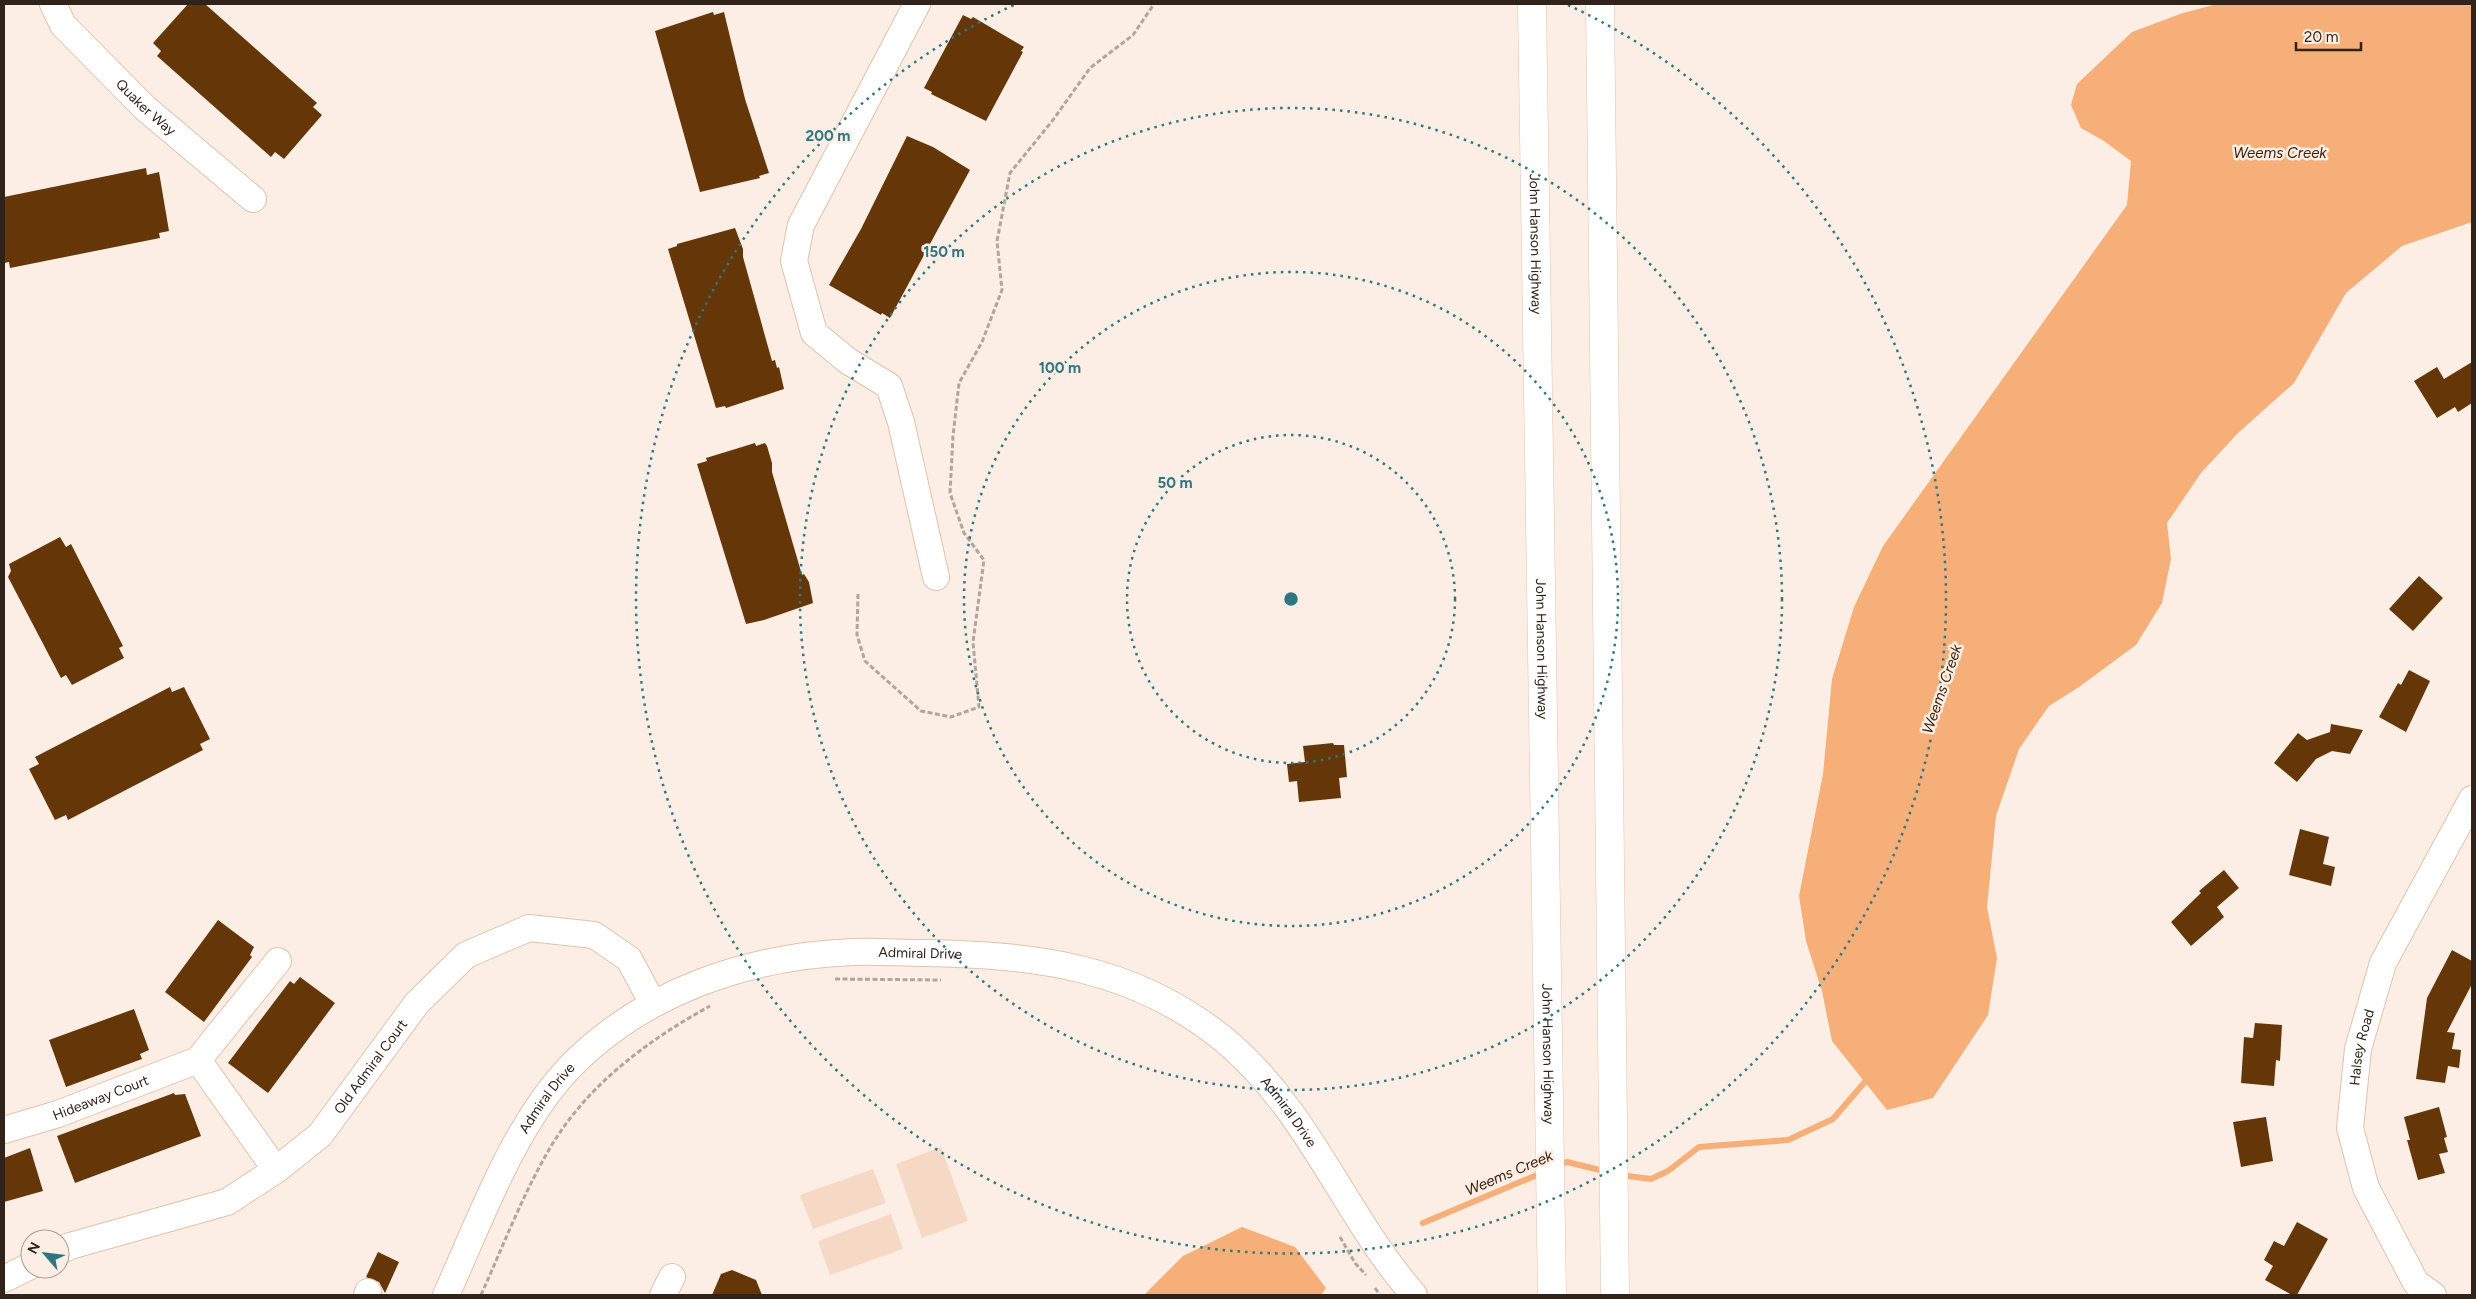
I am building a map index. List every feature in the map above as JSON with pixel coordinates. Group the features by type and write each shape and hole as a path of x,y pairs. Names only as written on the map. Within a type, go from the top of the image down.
{"highway":[{"name":"John Hanson Highway","path":"1532,4 1552,1295"},
{"path":"1600,4 1616,1295"}],"street":[{"name":"Quaker Way","path":"53,4 64,25 145,108 253,199"},
{"path":"917,4 802,225 794,262 814,333 848,361 890,386 901,422 936,577"},
{"name":"Halsey Road","path":"2417,1291 2366,1188 2350,1128 2358,1048 2383,963 2472,799"},
{"name":"Old Admiral Court","path":"70,1246 227,1202 276,1170 320,1135 417,1003 466,955 529,928 594,935 630,959 653,1004"},
{"name":"Admiral Drive","path":"446,1295 512,1150 545,1096 592,1046 621,1023 653,1004 686,988 747,967 853,952 981,954 1074,966 1110,976 1141,988 1182,1010 1220,1037 1263,1076 1299,1122 1360,1222 1414,1295"},
{"name":"Hideaway Court","path":"4,1130 58,1114 198,1060 278,961"},
{"path":"198,1060 276,1170"},
{"path":"4,1279 20,1271"}],"path":[{"path":"858,594 857,636 864,661 921,711 951,717 979,707 973,642 984,560 964,533 950,493 953,436 959,383 982,342 1002,290 997,241 1010,173 1053,120 1090,68 1133,35 1154,4"},
{"path":"825,979 943,980"},
{"path":"481,1295 550,1147 583,1103 618,1067 668,1029 713,1005"},
{"path":"1335,1230 1355,1263 1380,1295"}],"shaded area":[{"path":"941,1147 968,1221 922,1238 896,1164"},
{"path":"873,1169 886,1203 813,1229 800,1195"},
{"path":"891,1214 903,1249 830,1275 818,1241"}],"water":[{"name":"Weems Creek","path":"2217,4 2472,4 2472,222 2402,246 2346,293 2294,383 2237,434 2201,473 2167,523 2171,559 2162,603 2136,645 2079,687 2049,706 2019,749 1996,816 1987,907 1997,958 1988,1015 1933,1098 1887,1110 1832,1041 1822,991 1806,941 1799,896 1823,774 1832,679 1854,607 1883,546 2127,205 2131,161 2104,141 2081,128 2071,105 2077,84 2132,32 2183,13"},
{"path":"1242,1227 1295,1247 1326,1288 1321,1295 1144,1295 1183,1256"}],"building":[{"path":"188,4 205,4 317,103 313,107 322,115 284,159 275,152 271,157 157,56 161,51 153,43"},
{"path":"713,12 714,15 724,12 745,99 769,173 759,176 760,178 700,192 655,31"},
{"path":"963,15 971,19 973,17 1024,47 986,121 931,94 932,92 924,88"},
{"path":"907,136 933,147 970,170 890,318 882,313 881,315 829,285 861,229"},
{"path":"146,168 147,175 159,172 169,231 159,233 160,238 10,268 9,262 4,263 4,197"},
{"path":"735,228 743,249 743,257 772,361 775,360 777,368 779,367 784,389 726,408 725,406 716,408 668,249 677,246 677,244"},
{"path":"2472,362 2472,403 2458,412 2455,407 2437,418 2414,381 2437,367 2444,379"},
{"path":"755,443 756,446 765,443 767,446 772,463 772,472 802,575 804,574 809,582 813,603 764,620 746,624 697,464 707,461 706,458"},
{"path":"60,537 66,547 71,544 123,646 119,648 124,658 72,685 66,675 61,678 8,577 11,571 9,564"},
{"path":"2419,576 2443,598 2413,631 2389,609"},
{"path":"2409,670 2430,681 2406,732 2379,717 2398,683 2401,685"},
{"path":"170,687 172,692 184,687 210,739 200,744 203,750 68,820 66,815 55,820 29,769 39,764 35,757"},
{"path":"2331,724 2363,730 2350,754 2332,751 2316,759 2297,782 2274,763 2298,733 2307,740 2330,732"},
{"path":"1333,743 1334,745 1344,745 1347,777 1339,778 1341,798 1299,802 1297,781 1289,782 1287,764 1305,762 1303,746"},
{"path":"2300,829 2329,837 2323,864 2335,867 2331,886 2289,875"},
{"path":"2224,870 2239,888 2217,907 2224,917 2191,946 2171,922 2201,893 2199,891"},
{"path":"218,920 254,947 250,955 252,957 204,1022 165,992"},
{"path":"2452,950 2472,961 2472,984 2447,1032 2455,1033 2452,1049 2461,1050 2459,1068 2448,1066 2445,1083 2416,1079 2427,998"},
{"path":"300,977 335,1003 268,1093 228,1063 290,981 294,984"},
{"path":"134,1009 149,1050 140,1054 142,1059 66,1087 49,1040"},
{"path":"2255,1023 2282,1025 2280,1061 2276,1060 2274,1086 2241,1083 2244,1037 2253,1038"},
{"path":"174,1093 175,1095 185,1094 201,1136 75,1183 57,1136"},
{"path":"2439,1107 2447,1137 2444,1138 2448,1152 2439,1154 2445,1173 2418,1180 2407,1140 2410,1140 2404,1117"},
{"path":"2266,1117 2273,1161 2241,1167 2233,1122"},
{"path":"30,1148 43,1191 4,1202 4,1158"},
{"path":"2297,1222 2328,1239 2297,1295 2292,1295 2265,1280 2273,1266 2264,1260 2274,1241 2284,1246"},
{"path":"378,1252 399,1262 385,1293 379,1282 366,1277"},
{"path":"732,1270 756,1280 762,1295 712,1295 721,1274"}],"waterway":[{"name":"Weems Creek","path":"1620,1175 1651,1179 1668,1171 1699,1147 1788,1140 1833,1119 1870,1076"},
{"name":"Weems Creek","path":"1557,1166 1567,1162 1608,1172"},
{"name":"Weems Creek","path":"1423,1223 1544,1172"}]}
